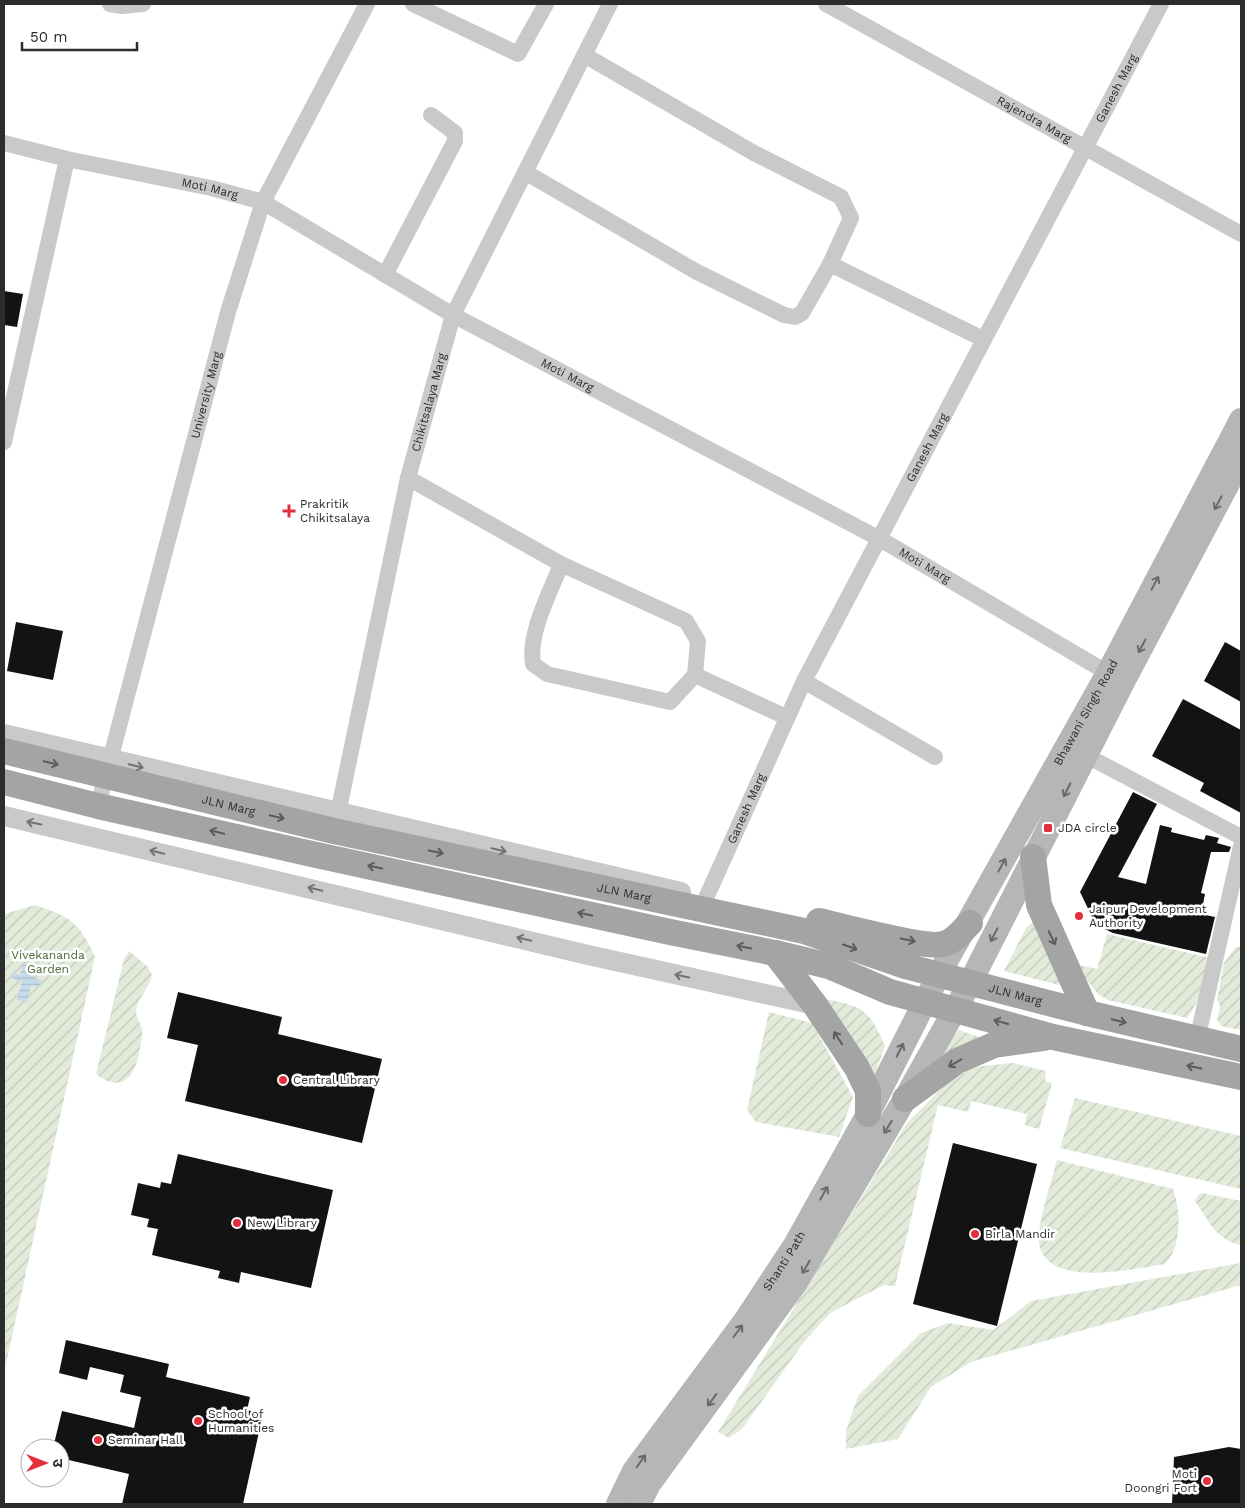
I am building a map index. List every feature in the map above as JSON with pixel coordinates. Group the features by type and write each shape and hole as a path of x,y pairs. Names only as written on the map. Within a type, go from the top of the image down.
{"main road":[{"name":"Bhawani Singh Road","path":"924,1002 970,923 1108,673 1241,420"},
{"name":"Bhawani Singh Road","path":"639,1504 649,1484 795,1284 905,1099 971,981 1085,755 1241,460"},
{"name":"JLN Marg","path":"4,751 107,768 701,902 804,931 905,966 971,981 1087,1013 1241,1049"},
{"path":"4,782 98,806 670,932 775,953 829,966 890,992 1052,1037 1241,1077"},
{"path":"1033,857 1039,905 1087,1013"},
{"path":"701,902 943,945 953,939 970,923"},
{"path":"775,953 815,1005 857,1068 868,1091 868,1114"},
{"name":"Shanti Path","path":"618,1504 634,1472 745,1321 795,1245 868,1114 924,1002"},
{"path":"905,1099 957,1061 994,1045 1052,1037"}],"street":[{"path":"110,4 122,6 143,4"},
{"name":"University Marg","path":"98,806 228,312 263,202 368,4"},
{"path":"413,4 442,10 518,54 546,4"},
{"name":"Chikitsalaya Marg","path":"336,821 408,478 453,315 586,56 610,4"},
{"name":"Rajendra Marg","path":"826,4 1241,234"},
{"name":"Ganesh Marg","path":"701,902 804,681 1162,4"},
{"path":"525,172 697,272 784,315 795,317 802,313 830,264 851,218 841,198 754,153 586,56"},
{"path":"385,275 455,141 455,133 430,115"},
{"name":"Moti Marg","path":"4,143 68,159 211,188 263,202 453,315 880,538 1108,673"},
{"path":"4,442 68,159"},
{"path":"830,264 984,339"},
{"path":"408,478 561,564 686,621 698,641 695,675 670,702 547,674 533,664 531,653 536,630 561,564"},
{"path":"695,675 786,717"},
{"path":"804,681 935,757"},
{"path":"4,734 107,768"},
{"path":"1085,755 1241,837"},
{"path":"4,816 588,955 815,1005"},
{"path":"1197,1040 1241,846"}],"green space":[{"name":"Vivekananda Garden","path":"35,905 66,917 72,922 84,936 95,957 4,1373 4,914"},
{"path":"1033,922 1067,987 1004,971 1026,928"},
{"path":"1107,934 1210,958 1199,999 1187,1018 1108,1000 1098,994 1074,964 1097,969"},
{"path":"1241,946 1241,1030 1221,1026 1217,1020 1220,1006 1217,1000 1224,963 1235,948"},
{"path":"129,951 148,967 152,975 136,1010 142,1029 138,1058 127,1079 114,1083 96,1074 124,959"},
{"path":"826,999 858,1008 870,1017 875,1025 885,1046 872,1082"},
{"path":"769,1012 812,1023 853,1097 839,1137 756,1122 747,1110"},
{"path":"959,1030 987,1040 925,1070"},
{"path":"1013,1063 1046,1071 1045,1081 1052,1083 1039,1129 1025,1125 1027,1114 971,1101 968,1112 938,1105 895,1286 884,1285 830,1313 804,1342 742,1429 729,1438 718,1432 907,1123 947,1083 974,1067"},
{"path":"1075,1098 1241,1136 1241,1189 1060,1148"},
{"path":"1057,1160 1173,1189 1178,1208 1177,1239 1171,1257 1165,1264 1132,1270 1088,1273 1068,1270 1052,1264 1042,1252 1039,1234 1044,1207"},
{"path":"1202,1193 1241,1201 1241,1245 1226,1239 1214,1229 1195,1201 1198,1195"},
{"path":"1241,1263 1241,1285 971,1362 931,1387 898,1439 846,1449 846,1431 858,1396 921,1333 948,1323 993,1330 1031,1301"}],"water":[{"path":"28,963 33,965 35,970 34,978 41,980 40,987 31,985 27,1002 17,1000 22,981 12,978 13,973 20,975 22,966"}],"building":[{"path":"4,291 23,294 17,327 4,325"},
{"path":"16,622 63,631 53,680 7,671"},
{"path":"1225,642 1241,651 1241,702 1204,681"},
{"path":"1183,699 1241,730 1241,813 1200,791 1204,783 1152,756"},
{"path":"1133,792 1157,804 1118,877 1146,884 1160,825 1172,828 1171,832 1204,840 1206,835 1219,838 1217,843 1231,847 1229,852 1211,852 1201,893 1205,894 1201,914 1215,917 1206,954 1113,933 1096,925 1080,892"},
{"name":"Central Library","path":"178,992 282,1017 278,1034 382,1059 362,1143 185,1101 198,1045 167,1038"},
{"name":"Birla Mandir","path":"953,1143 1037,1164 997,1326 913,1304"},
{"name":"New Library","path":"178,1154 333,1190 311,1288 241,1272 239,1283 218,1278 220,1271 152,1255 158,1229 147,1227 149,1219 131,1215 138,1183 160,1188 161,1182 171,1184"},
{"name":"School of Humanities","path":"66,1340 169,1364 166,1377 250,1397 247,1410 263,1414 243,1504 122,1504 129,1474 70,1460 70,1438 55,1438 62,1411 134,1428 141,1397 120,1392 124,1375 90,1367 87,1380 59,1373"},
{"name":"Moti Doongri Fort","path":"1229,1447 1241,1449 1241,1504 1172,1504 1174,1457"}],"place":[{"name":"Prakritik Chikitsalaya","path":"289,511"},
{"name":"JDA circle","path":"1048,828"},
{"name":"Jaipur Development Authority","path":"1079,916"},
{"name":"Central Library","path":"283,1080"},
{"name":"New Library","path":"237,1223"},
{"name":"Birla Mandir","path":"975,1234"},
{"name":"School of Humanities","path":"198,1421"},
{"name":"Seminar Hall","path":"98,1440"},
{"name":"Moti Doongri Fort","path":"1207,1481"}]}
